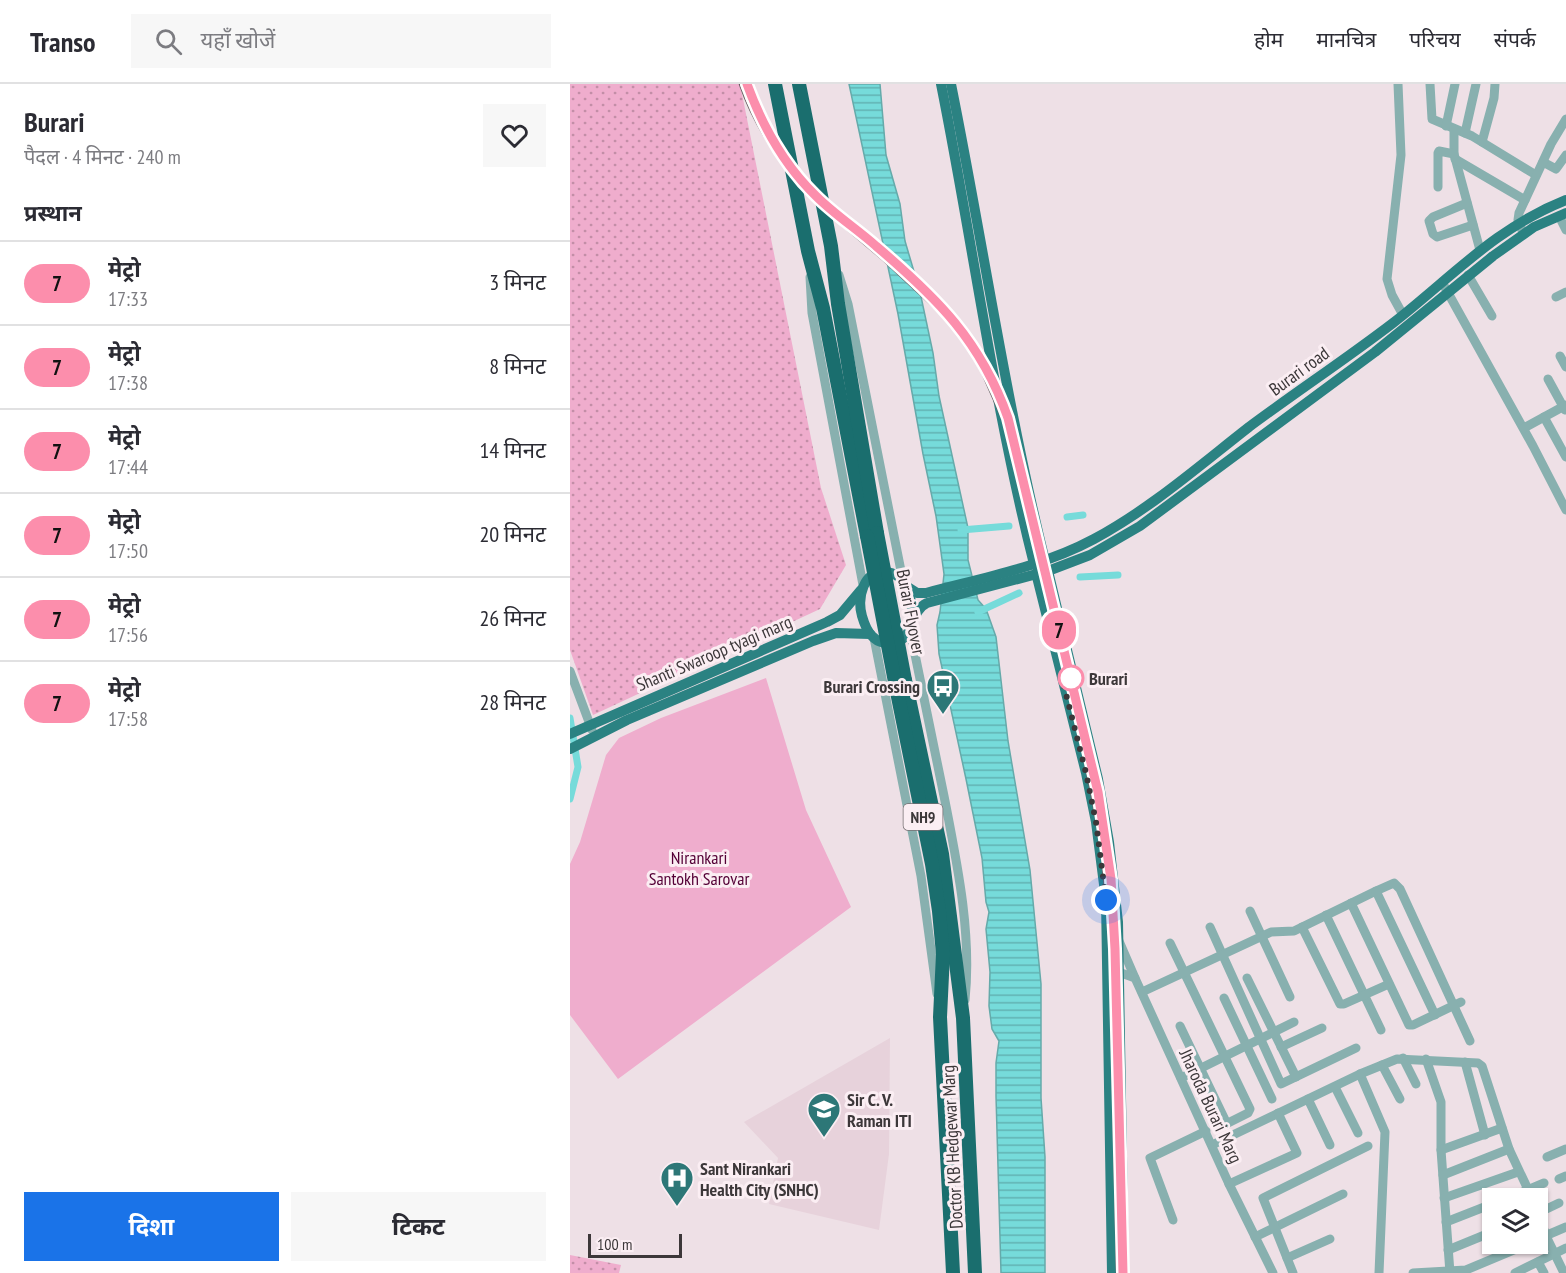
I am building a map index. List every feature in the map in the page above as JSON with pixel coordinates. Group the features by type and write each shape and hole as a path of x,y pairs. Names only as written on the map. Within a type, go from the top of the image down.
{"highway":[{"name":"NH9","path":"775,84 808,251"},
{"path":"799,84 831,246"},
{"name":"Burari Flyover","path":"831,246 838,304 905,680 942,854 948,953 940,1017"},
{"name":"Burari Flyover","path":"808,251 823,308 948,953 963,1018"},
{"name":"Doctor KB Hedgewar Marg","path":"940,1017 953,1273"},
{"name":"Doctor KB Hedgewar Marg","path":"963,1018 975,1273"}],"main road":[{"path":"941,84 1016,489 1041,567 1098,779 1109,842 1118,938 1113,970 1112,1273"},
{"path":"951,84 1041,567 1096,822 1113,970 1124,1273"},
{"name":"Burari road","path":"1041,567 1090,555 1140,526 1375,352 1445,287 1480,250 1518,222 1566,200"},
{"name":"Burari road","path":"1041,567 1094,539 1146,507 1252,425 1403,315 1445,287 1468,275 1524,234 1563,215"},
{"path":"926,598 890,572 882,572 874,574 862,587 861,613 872,636 885,643 897,642 902,639 926,598 1041,567"},
{"path":"904,584 911,603 911,625"},
{"name":"Shanti Swaroop tyagi marg","path":"570,749 663,699 840,615 862,587"},
{"name":"Shanti Swaroop tyagi marg","path":"570,734 836,633 872,636"}],"street":[{"path":"1398,84 1401,155 1387,279 1389,290 1403,315"},
{"path":"1430,84 1431,118 1482,142 1536,175"},
{"path":"1455,84 1450,127 1455,156 1480,250"},
{"path":"1465,133 1476,84"},
{"path":"1482,142 1494,99 1495,84"},
{"path":"1524,234 1518,222 1518,213 1551,144 1566,119"},
{"path":"1438,187 1439,151 1455,156 1525,200"},
{"path":"1543,162 1556,169 1566,156"},
{"path":"1467,203 1433,217 1429,221 1433,234 1437,237 1473,225"},
{"path":"1563,215 1566,230"},
{"path":"831,246 848,304 904,584"},
{"path":"808,251 812,313 862,587"},
{"path":"1468,275 1492,316"},
{"path":"1445,287 1524,428 1566,510"},
{"path":"1556,297 1566,292"},
{"path":"1560,356 1566,367"},
{"path":"1524,428 1565,408 1548,380"},
{"path":"1544,417 1566,457"},
{"path":"1556,491 1566,486"},
{"path":"856,548 895,539"},
{"path":"911,625 959,870 967,980 963,1018"},
{"path":"872,636 921,876 940,1017"},
{"path":"570,671 592,738"},
{"path":"1142,992 1271,932 1291,932 1394,883 1458,1004 1470,1041"},
{"path":"1376,891 1435,1015"},
{"path":"1351,903 1409,1025 1458,1004"},
{"path":"1250,911 1290,997"},
{"path":"1326,915 1381,1030"},
{"path":"1210,927 1281,1084 1356,1048"},
{"path":"1302,927 1340,1004 1389,984"},
{"name":"Jharoda Burari Marg","path":"1118,938 1229,1184 1273,1273"},
{"path":"1170,943 1250,1109 1248,1113 1229,1123 1226,1122 1180,1026"},
{"path":"1113,970 1136,978"},
{"path":"1247,978 1296,1077"},
{"path":"1224,998 1272,1099"},
{"path":"1181,1078 1294,1022"},
{"path":"1281,1047 1322,1028"},
{"path":"1403,1058 1416,1084"},
{"path":"1212,1145 1360,1074 1403,1058 1481,1064 1509,1149 1526,1188"},
{"path":"1426,1059 1441,1102 1441,1150 1450,1272"},
{"path":"1465,1062 1485,1135"},
{"path":"1382,1065 1400,1099"},
{"path":"1360,1074 1385,1132 1379,1273"},
{"path":"1335,1087 1358,1133"},
{"path":"1308,1099 1330,1145"},
{"path":"1229,1184 1297,1153 1278,1113"},
{"path":"1441,1150 1502,1128"},
{"path":"1173,1220 1150,1158 1206,1131"},
{"path":"1293,1273 1263,1197 1368,1146"},
{"path":"1443,1175 1509,1149"},
{"path":"1547,1157 1566,1149"},
{"path":"1444,1198 1518,1172"},
{"path":"1538,1188 1544,1183"},
{"path":"1255,1237 1343,1194"},
{"path":"1548,1208 1559,1203"},
{"path":"1446,1222 1482,1208"},
{"path":"1548,1235 1566,1227"},
{"path":"1448,1250 1482,1236"},
{"path":"1287,1258 1330,1239"},
{"path":"1548,1246 1564,1273"},
{"path":"1515,1273 1528,1270 1538,1262 1566,1248"},
{"path":"1413,1273 1450,1272 1472,1268 1505,1254"},
{"path":"1538,1262 1544,1273"}],"shaded area":[{"name":"Sir C. V. Raman ITI","path":"890,1038 889,1154 879,1230 769,1204 778,1158 744,1122"}],"green space":[{"path":"570,84 740,84 821,488 846,565 820,609 593,715 570,650"},
{"name":"Nirankari Santokh Sarovar","path":"766,678 806,810 851,907 618,1079 570,1015 570,864 580,842 606,755 619,738 661,718"},
{"path":"570,1255 621,1265 619,1273 570,1273"}],"water":[{"path":"849,84 880,84 886,155 900,204 905,241 920,292 933,353 939,396 968,528 968,560 978,600 986,609 996,637 1008,741 1030,870 1041,984 1045,1273 1001,1273 996,1096 999,1041 992,1029 989,1006 990,972 986,929 989,912 982,858 939,654 937,625 944,574 936,516 898,314"}],"waterway":[{"path":"1067,517 1083,515"},
{"path":"961,530 1009,526"},
{"path":"1080,577 1118,575"},
{"path":"978,612 1019,593"},
{"path":"570,718 578,767 570,799"}],"railway":[{"path":"741,84 754,116 781,160 814,200 885,260 946,317 967,344 983,372 1004,420 1083,746 1102,843 1111,949 1118,1273"}],"metro line":[{"name":"7","path":"747,84 774,141 802,181 834,212 925,290 960,327 988,370 1003,401 1087,744 1107,844 1113,897 1115,949 1123,1273"}],"place":[{"name":"Burari","path":"1071,678"},
{"name":"Burari Crossing","path":"943,715"},
{"name":"Sir C. V. Raman ITI","path":"824,1138"},
{"name":"Sant Nirankari Health City (SNHC)","path":"677,1207"}],"route":[{"path":"1071,678 1064,686 1096,822 1106,900"}]}
